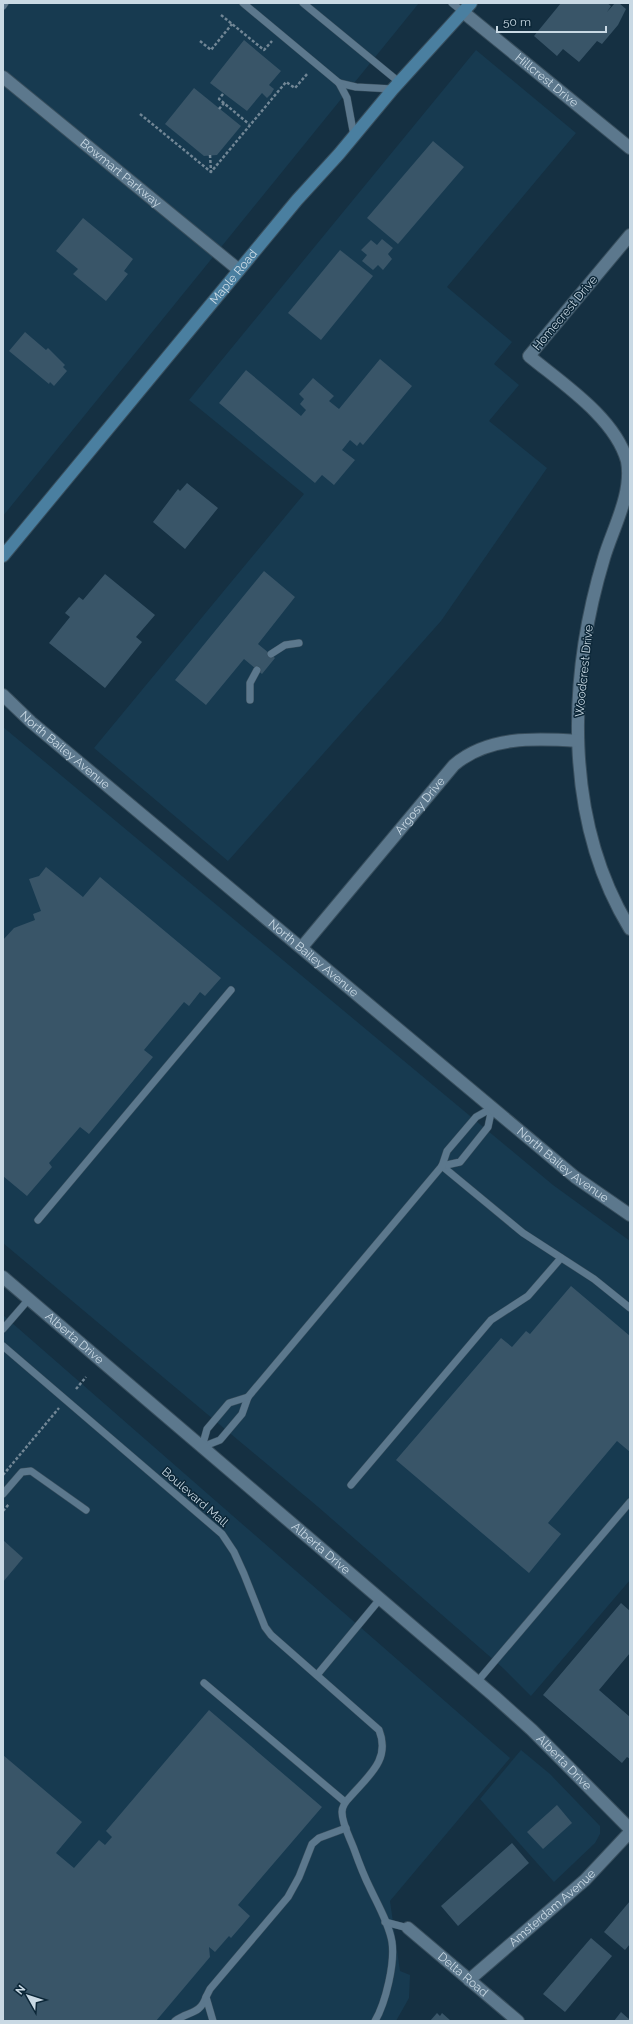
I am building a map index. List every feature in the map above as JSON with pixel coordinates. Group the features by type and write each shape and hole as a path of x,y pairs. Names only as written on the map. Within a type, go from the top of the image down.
{"main road":[{"name":"Maple Road","path":"3,556 297,200 354,136 396,85 467,8"}],"street":[{"name":"Hillcrest Drive","path":"467,8 630,148"},
{"name":"Bowmart Parkway","path":"3,76 239,270"},
{"name":"Homecrest Drive","path":"601,417 529,356 630,235"},
{"name":"Woodcrest Drive","path":"601,417 614,432 622,447 627,462 628,483 623,503 604,558 594,598 581,679 578,741 581,782 588,823 606,880 630,929"},
{"name":"North Bailey Avenue","path":"3,695 31,722 302,947 575,1177 630,1215"},
{"name":"Argosy Drive","path":"302,947 454,765 466,755 480,748 517,741 551,739 578,741"},
{"name":"Alberta Drive","path":"3,1277 478,1682 532,1730 630,1829"},
{"name":"Amsterdam Avenue","path":"469,1980 585,1880 630,1832"},
{"name":"Delta Road","path":"408,1928 518,2021"}],"lane":[{"path":"243,3 339,82 356,88 396,85"},
{"path":"303,3 396,85"},
{"path":"452,3 467,8"},
{"path":"339,82 347,98 354,136"},
{"path":"271,654 286,646 299,643"},
{"path":"250,700 250,683 257,670"},
{"path":"38,1220 231,990"},
{"path":"442,1166 460,1162 488,1127 492,1108"},
{"path":"202,1447 220,1440 242,1414 248,1397 442,1166 447,1151 476,1117 492,1108"},
{"path":"442,1166 523,1233 594,1279 630,1308"},
{"path":"351,1485 491,1320 528,1296 561,1258"},
{"path":"3,1329 29,1299"},
{"name":"Boulevard Mall","path":"3,1346 222,1534 231,1547 244,1574 265,1627 271,1635 380,1730 384,1748 379,1763 345,1802"},
{"path":"202,1447 207,1429 229,1403 248,1397"},
{"path":"3,1494 22,1472 28,1470 86,1510"},
{"path":"478,1682 630,1502"},
{"path":"317,1675 380,1599"},
{"path":"204,1683 345,1802 342,1812 346,1828 392,1942 390,1976 386,1995 375,2021"},
{"path":"175,2021 198,2010 202,2006 215,1981 288,1897 299,1877 312,1844 319,1838 346,1828"},
{"path":"385,1922 408,1928"},
{"path":"206,1997 213,2021"}],"path":[{"path":"221,15 264,50 272,40 277,45"},
{"path":"200,41 211,50 232,24"},
{"path":"211,172 249,124 286,82 295,88 308,73 307,69"},
{"path":"223,94 219,99 249,124"},
{"path":"271,94 275,96"},
{"path":"219,109 224,103"},
{"path":"140,114 211,172"},
{"path":"210,155 211,172"},
{"path":"76,1389 86,1377"},
{"path":"3,1475 60,1408"}],"shaded area":[{"path":"3,3 419,3 3,516"},
{"path":"476,50 576,133 447,287 512,342 494,364 519,385 489,421 547,468 441,621 228,861 94,748 304,494 189,400"},
{"path":"3,727 553,1185 630,1241 630,1580 531,1696 503,1668 317,1506 3,1243"},
{"path":"3,1315 510,1758 390,1901 400,1971 410,1975 409,1998 396,2021 3,2021"},
{"path":"521,1750 550,1774 600,1826 600,1834 595,1843 554,1882 480,1799"}],"building":[{"path":"561,3 607,3 611,6 607,12 615,3 619,3 626,9 618,25 602,44 597,41 579,62 563,49 557,56 534,36"},
{"path":"244,40 281,71 269,85 274,89 271,94 267,98 262,93 247,111 210,83"},
{"path":"194,88 241,126 217,155 204,156 165,124"},
{"path":"433,141 464,167 398,244 367,218"},
{"path":"83,218 133,259 124,271 128,274 106,301 73,274 78,269 56,251"},
{"path":"382,239 393,248 388,254 392,259 383,270 378,265 373,270 362,261 367,255 361,250 371,240 377,245"},
{"path":"340,250 373,276 321,340 288,313"},
{"path":"25,332 46,350 48,348 65,365 63,367 67,371 54,386 50,382 49,384 9,351"},
{"path":"380,359 412,386 363,445 360,442 357,446 350,440 342,450 355,460 334,485 322,475 315,483 219,403 246,370 301,416 306,410 300,404 304,399 299,394 313,378 334,396 329,401 339,409"},
{"path":"187,483 218,508 185,549 153,522 178,489 180,491"},
{"path":"264,571 295,597 258,644 275,658 262,674 244,659 206,705 175,680"},
{"path":"105,574 155,615 136,637 142,642 105,688 49,643 70,617 65,613 79,597 83,600"},
{"path":"46,867 83,897 100,877 221,978 205,996 200,992 189,1006 184,1002 144,1050 153,1057 89,1134 80,1127 49,1163 52,1167 27,1196 3,1176 3,940 14,928 35,920 33,914 41,911 29,879 39,876"},
{"path":"571,1286 630,1336 630,1452 617,1441 548,1523 561,1534 529,1573 396,1460 501,1338 512,1347 526,1331 530,1334"},
{"path":"3,1540 23,1558 3,1582"},
{"path":"621,1603 630,1611 630,1653 599,1690 630,1717 630,1759 627,1757 622,1763 543,1695"},
{"path":"209,1710 322,1807 238,1905 250,1916 231,1938 229,1936 215,1952 209,1947 210,1957 156,2021 3,2021 3,1755 82,1822 56,1853 74,1868 99,1840 105,1845 112,1837 106,1831"},
{"path":"557,1805 572,1823 543,1849 527,1832"},
{"path":"512,1843 529,1863 458,1926 441,1906"},
{"path":"630,1901 630,1944 625,1950 604,1932"},
{"path":"591,1938 612,1956 565,2012 543,1994"},
{"path":"621,2012 630,2020 630,2021 614,2021"},
{"path":"437,2013 440,2016 442,2013 451,2021 430,2021"}]}
